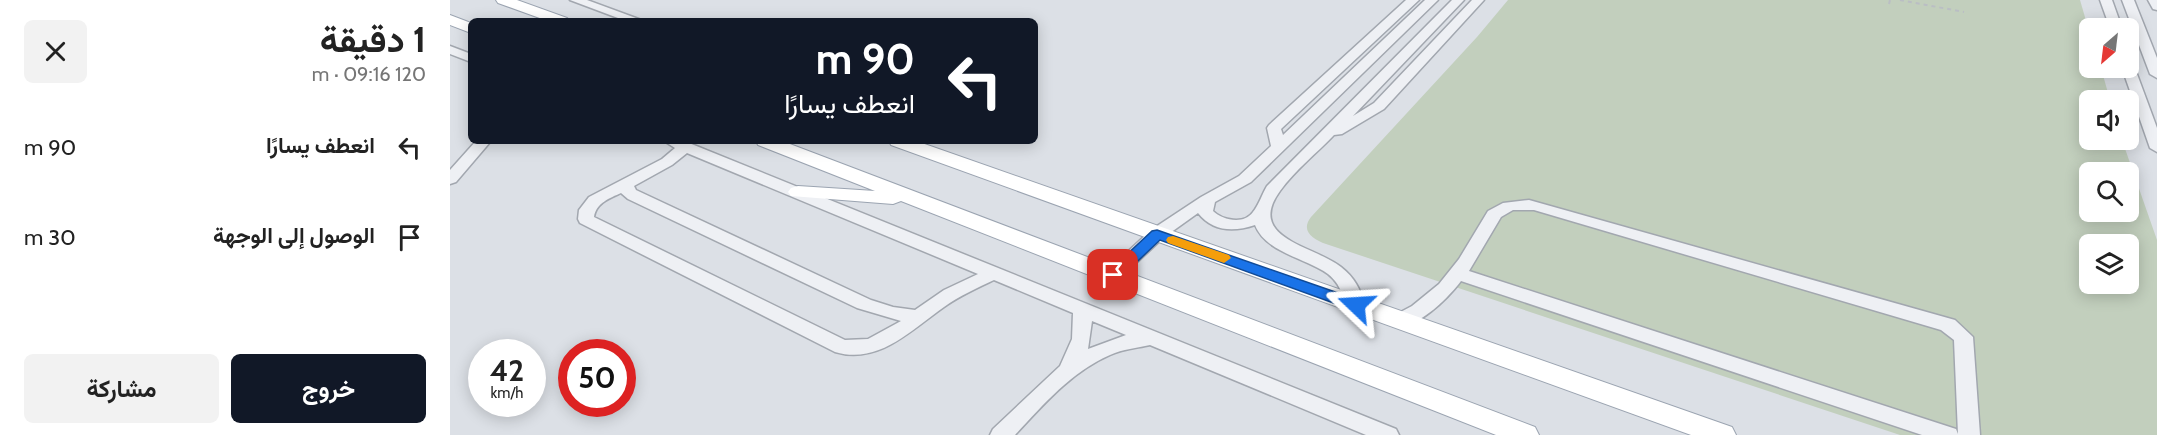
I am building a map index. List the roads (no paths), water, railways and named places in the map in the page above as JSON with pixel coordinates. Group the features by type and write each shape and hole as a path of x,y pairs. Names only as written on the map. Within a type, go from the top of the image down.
{"main road":[{"path":"503,0 554,18"},
{"path":"450,20 468,27"},
{"path":"772,144 912,200 1113,275 1525,435"},
{"path":"906,144 1722,435"},
{"path":"798,192 912,200"}],"street":[{"path":"576,0 629,18"},
{"path":"1279,147 1274,128 1413,0"},
{"path":"1113,275 1157,234 1245,179 1432,0"},
{"path":"1356,305 1355,292 1348,280 1323,262 1277,242 1267,232 1260,216 1264,201 1273,189 1458,0"},
{"path":"1325,136 1355,122 1379,106 1478,0"},
{"path":"2106,0 2112,18"},
{"path":"2128,0 2157,74"},
{"path":"2154,0 2157,7"},
{"path":"450,50 468,57"},
{"path":"2132,78 2157,148"},
{"path":"450,179 481,144"},
{"path":"995,273 955,292 893,338 874,346 852,349 834,344 589,222 585,214 590,205 667,162 678,144 798,192 995,273 1082,310 1388,435"},
{"path":"625,184 629,193 634,196 864,304 891,313 919,317"},
{"path":"1207,201 1204,211 1217,222 1241,224 1260,216"},
{"path":"1400,321 1435,300 1458,274 1494,214 1507,207 1525,204 1937,321 1957,331 1963,337 1969,435"},
{"path":"1458,274 1948,435"},
{"path":"1066,372 1080,346 1082,310"},
{"path":"1001,435 1066,372 1100,350 1126,342 1153,339"}]}
